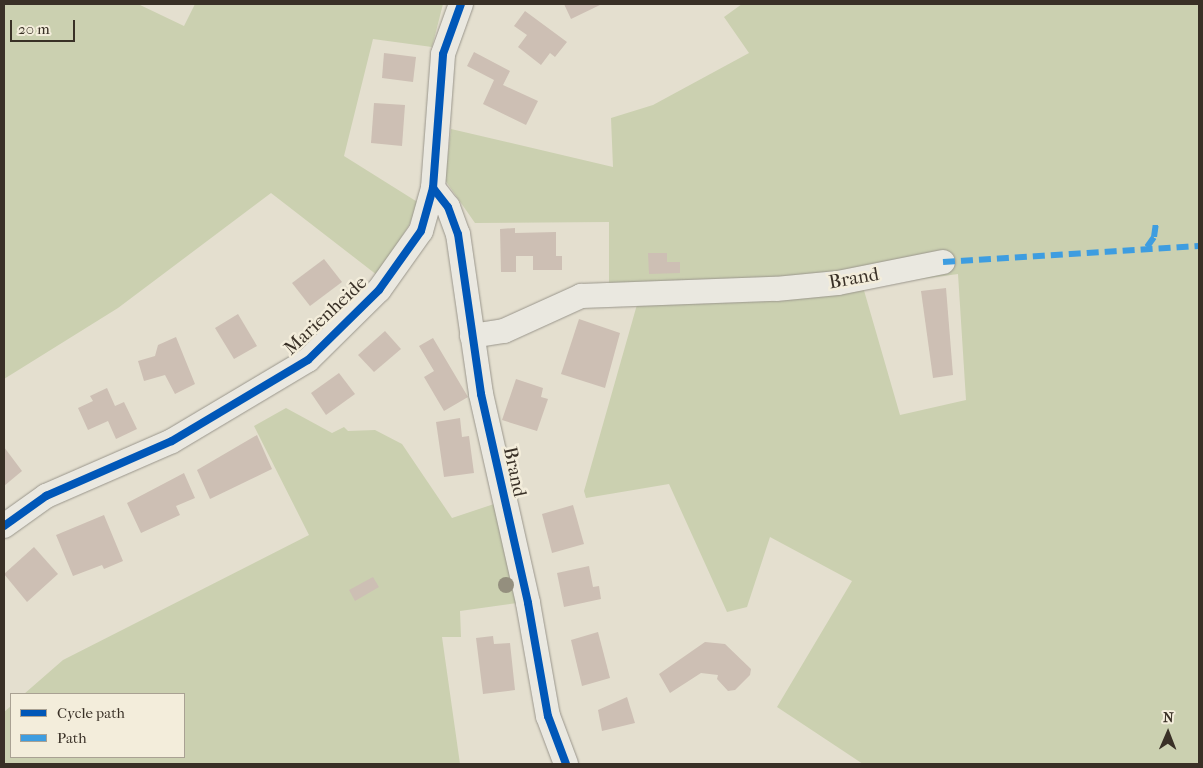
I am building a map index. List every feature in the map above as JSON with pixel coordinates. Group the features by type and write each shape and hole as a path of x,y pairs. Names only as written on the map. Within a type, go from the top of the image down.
{"street":[{"name":"Marienheide","path":"4,526 46,496 172,441 308,360 379,290 421,231 433,188 443,54 461,4"},
{"name":"Brand","path":"433,188 448,207 458,234 472,336 501,492 528,603 548,716 566,764"},
{"name":"Brand","path":"472,336 504,331 581,296 776,289 838,283 943,262"}],"green space":[{"path":"4,4 138,4 184,26 195,4 443,4 432,47 373,39 344,156 419,203 408,227 377,275 271,193 118,308 4,379"},
{"path":"742,4 1199,4 1199,764 863,764 777,707 852,581 770,537 747,607 727,612 669,484 586,498 584,491 642,287 609,286 609,222 475,223 445,180 451,129 613,167 611,118 653,105 749,53 724,17","holes":["958,274 966,400 900,415 863,287"]},
{"path":"286,408 332,433 344,427 348,431 375,430 402,444 452,518 497,503 517,603 460,611 461,637 442,637 460,764 4,764 4,712 10,707 10,758 185,758 185,693 25,693 63,660 309,535 254,426"}],"building":[{"path":"564,4 602,4 571,19"},
{"path":"525,11 567,42 555,57 550,53 541,65 518,47 527,35 514,26"},
{"path":"474,52 510,71 503,85 538,101 526,125 483,104 494,80 467,66"},
{"path":"384,53 416,57 413,82 382,78"},
{"path":"374,103 405,105 402,146 371,143"},
{"path":"515,228 515,233 556,232 556,256 562,256 562,270 533,270 533,256 516,256 516,272 501,272 500,229"},
{"path":"648,253 667,253 667,262 680,262 680,273 649,274"},
{"path":"324,259 342,282 310,306 292,283"},
{"path":"946,288 953,375 933,378 921,291"},
{"path":"238,314 257,346 234,359 215,328"},
{"path":"579,319 620,333 605,388 561,374"},
{"path":"385,331 401,349 374,372 358,355"},
{"path":"176,337 195,384 175,394 165,375 144,381 138,361 155,356 158,345"},
{"path":"433,338 468,397 444,411 424,377 434,371 419,346"},
{"path":"339,373 355,394 326,415 311,393"},
{"path":"516,379 543,388 541,397 548,399 537,431 502,420"},
{"path":"107,388 115,406 124,402 137,429 116,439 108,421 88,430 78,408 93,401 90,396"},
{"path":"460,418 462,437 469,436 474,473 444,477 436,422"},
{"path":"257,435 272,469 210,499 197,470"},
{"path":"4,447 22,471 4,486"},
{"path":"184,473 195,498 176,506 180,515 141,533 127,503"},
{"path":"573,505 584,544 552,553 542,514"},
{"path":"104,515 123,561 104,569 102,565 73,576 56,535"},
{"path":"34,547 58,574 27,602 4,574"},
{"path":"589,566 593,587 599,586 601,599 564,607 557,573"},
{"path":"373,577 379,587 355,601 349,590"},
{"path":"598,632 610,678 582,686 571,640"},
{"path":"493,636 494,644 510,643 515,690 483,694 476,638"},
{"path":"705,642 725,644 751,669 750,675 735,690 728,691 717,679 718,675 701,673 670,693 659,674"},
{"path":"627,697 635,723 602,731 598,710"}],"marked path":[{"path":"1147,247 1154,237 1156,222"},
{"path":"943,262 1199,246"}],"cycle path":[{"path":"4,526 46,496 172,441 308,360 379,290 421,231 433,188 443,54 461,4"},
{"path":"433,188 448,207 458,234 481,394 528,603 548,716 566,764"}]}
